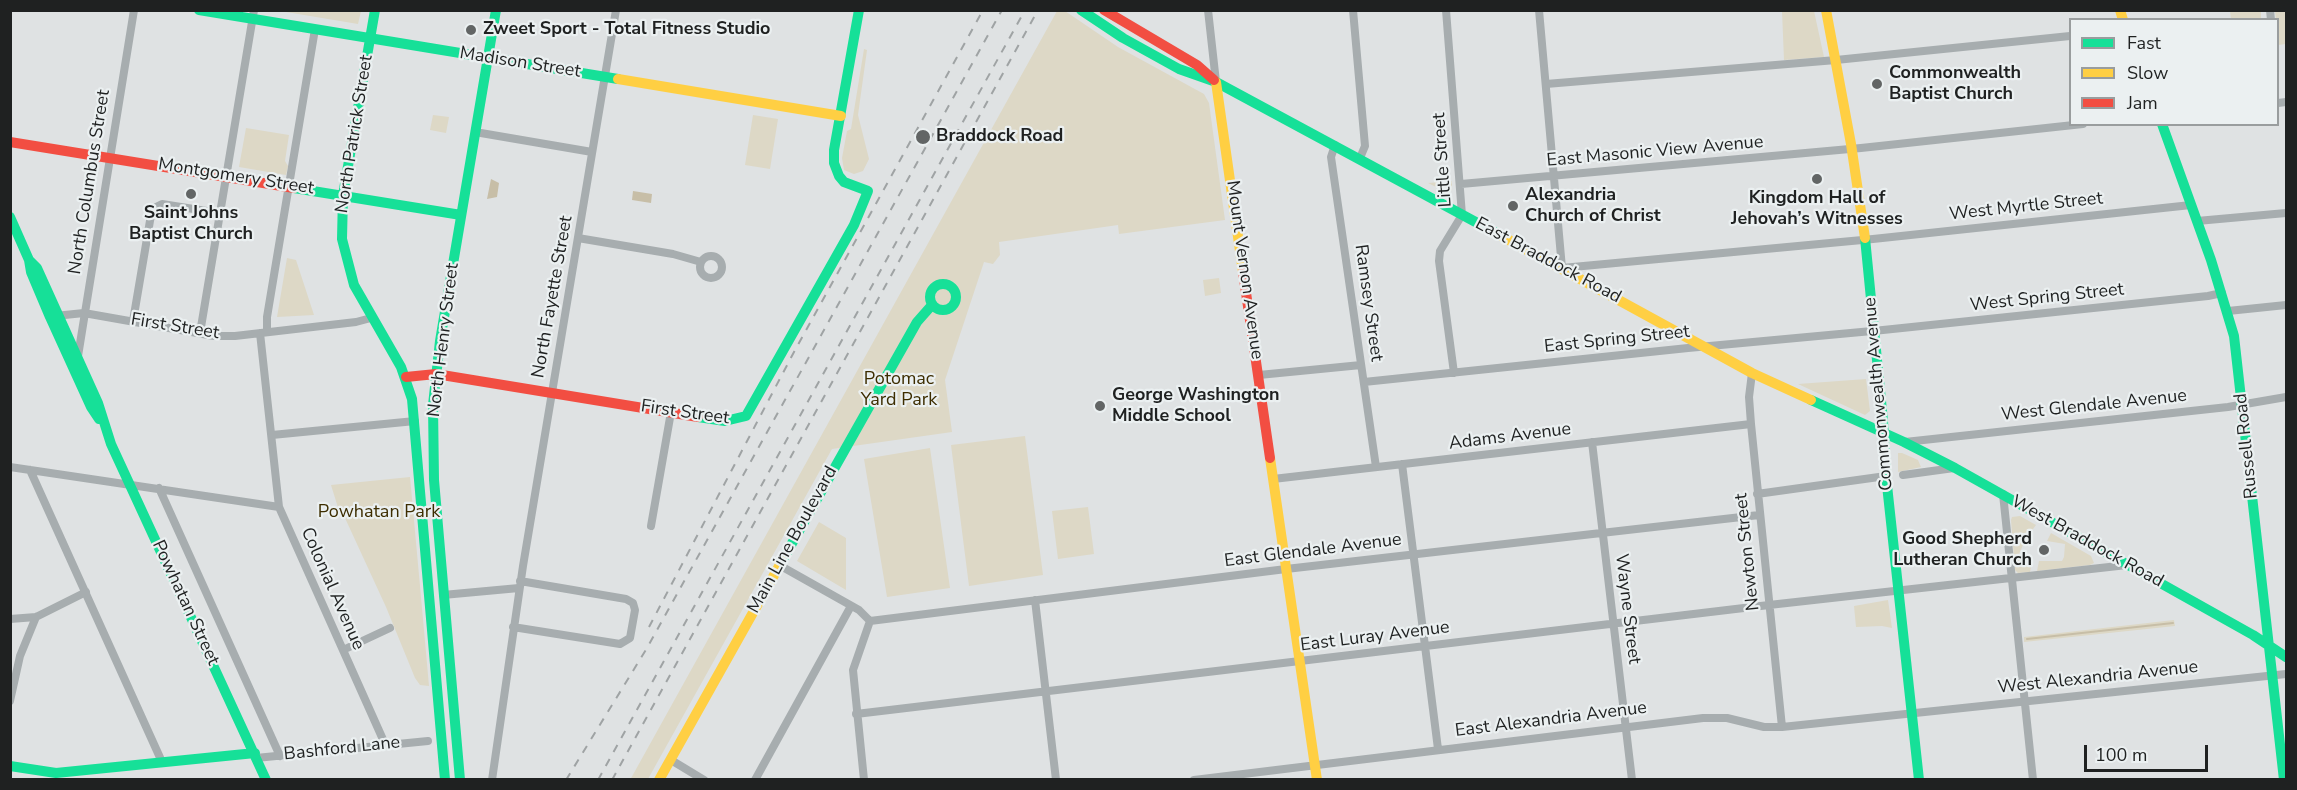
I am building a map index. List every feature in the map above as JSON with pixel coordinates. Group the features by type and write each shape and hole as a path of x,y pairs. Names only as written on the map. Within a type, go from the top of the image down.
{"main road":[{"name":"Madison Street","path":"199,10 253,15 315,29 841,116"},
{"name":"North Patrick Street","path":"375,10 344,195 342,228 346,260 354,285 406,377 415,421"},
{"name":"North Henry Street","path":"460,780 433,448 436,374 460,215 496,10"},
{"path":"841,116 859,10"},
{"name":"East Braddock Road","path":"1081,10 1123,38 1179,69 1216,82 1360,158 1752,373 1884,434"},
{"name":"East Braddock Road","path":"1104,10 1197,65 1216,82"},
{"name":"Commonwealth Avenue","path":"1826,10 1852,149 1865,240 1886,476 1919,780"},
{"name":"Mount Vernon Avenue","path":"1216,82 1317,780"},
{"name":"First Street","path":"406,377 436,374 729,421 739,420 748,414 854,225 868,191 844,182 835,169 834,150 841,116"},
{"name":"Russell Road","path":"2163,126 2228,311 2237,352 2284,780"},
{"name":"Montgomery Street","path":"10,142 460,215"},
{"name":"Powhatan Street","path":"10,217 29,260 37,268 91,407 104,426"},
{"name":"Main Line Boulevard","path":"659,780 917,322 932,305"},
{"name":"Powhatan Street","path":"54,316 78,358 129,484 266,780"},
{"name":"North Henry Street","path":"415,421 446,780"},
{"name":"West Braddock Road","path":"1884,434 1904,442 2003,494 2270,645 2286,657"},
{"path":"455,709 470,780"},
{"name":"Bashford Lane","path":"10,766 48,776 89,774 162,762 256,756"}],"street":[{"name":"North Columbus Street","path":"78,358 134,10"},
{"name":"North Fayette Street","path":"493,776 513,627 616,10"},
{"name":"Mount Vernon Avenue","path":"1208,10 1216,82"},
{"path":"1353,10 1365,146 1360,158"},
{"name":"Little Street","path":"1446,10 1462,215 1440,251 1439,261 1454,373"},
{"path":"1539,10 1562,268"},
{"path":"200,333 253,15"},
{"name":"Colonial Avenue","path":"315,29 264,332 279,507 385,744"},
{"path":"1546,84 1836,60 2069,36"},
{"name":"East Masonic View Avenue","path":"1461,184 1852,149 2069,126"},
{"path":"475,132 592,152"},
{"name":"Ramsey Street","path":"1335,145 1331,157 1376,467"},
{"path":"133,321 152,209 162,204 219,213"},
{"name":"West Myrtle Street","path":"1562,268 1865,240 2191,205"},
{"path":"2197,221 2286,213"},
{"path":"578,238 692,258 701,262"},
{"name":"West Spring Street","path":"1874,331 2222,293"},
{"path":"2228,311 2286,305"},
{"name":"First Street","path":"54,316 84,313 200,333 235,336 356,322 371,318"},
{"name":"East Spring Street","path":"1364,382 1703,346 1874,331"},
{"path":"1259,375 1361,365"},
{"name":"Newton Street","path":"1752,373 1749,397 1751,424 1782,727"},
{"name":"West Glendale Avenue","path":"1904,442 2286,398"},
{"path":"651,526 671,412"},
{"path":"272,435 415,421"},
{"name":"Adams Avenue","path":"1273,479 1751,424"},
{"name":"Wayne Street","path":"1592,442 1632,780"},
{"path":"1402,464 1438,749"},
{"path":"10,466 279,507"},
{"path":"1902,476 1955,468"},
{"path":"30,470 162,762"},
{"path":"1757,494 1886,476"},
{"name":"Powhatan Street","path":"159,489 280,756"},
{"path":"2003,494 2033,780"},
{"name":"East Glendale Avenue","path":"869,623 1286,569 1759,515"},
{"path":"779,564 851,606 869,623 853,670 864,780"},
{"name":"East Luray Avenue","path":"856,714 1613,623 2128,565"},
{"path":"430,596 520,585 627,599 633,603 635,610 630,638 620,644 513,627"},
{"path":"10,619 36,616 86,592"},
{"path":"1035,600 1056,780"},
{"path":"755,780 851,606"},
{"path":"10,701 20,656 36,616"},
{"path":"343,650 390,628"},
{"name":"West Alexandria Avenue","path":"1912,713 2286,674"},
{"name":"East Alexandria Avenue","path":"1194,780 1438,749 1715,718 1764,727 1782,727 1912,713"},
{"name":"Bashford Lane","path":"256,756 280,756 428,741"},
{"path":"670,760 704,780"}],"green space":[{"path":"280,11 361,11 358,24"},
{"name":"Potomac Yard Park","path":"1057,11 1065,11 1118,47 1204,94 1209,103 1225,220 1119,234 1118,225 999,242 1000,255 993,264 984,262 945,380 952,432 832,449 648,779 630,780"},
{"path":"1782,11 1814,11 1824,57 1784,60"},
{"path":"2230,11 2261,11 2261,18 2231,18"},
{"path":"2275,11 2286,11 2286,44 2279,45 2279,18 2276,18"},
{"path":"864,49 867,50 858,115 869,159 863,171 854,174 844,170 842,158 847,131 851,129"},
{"path":"433,115 449,117 446,133 430,130"},
{"path":"753,115 778,119 770,169 745,165"},
{"path":"246,128 289,135 285,161 288,166 286,175 239,167"},
{"path":"1452,181 1452,190 1448,193 1428,183"},
{"path":"287,258 296,260 314,315 277,317"},
{"path":"1219,278 1221,293 1205,296 1203,280"},
{"path":"1866,379 1870,411 1865,415 1798,384"},
{"path":"1025,436 1043,575 969,586 951,445"},
{"path":"930,448 950,588 887,597 864,459"},
{"path":"1898,453 1918,460 1921,467 1898,472"},
{"name":"Powhatan Park","path":"410,477 429,686 420,685 415,678 386,607 345,518 340,514 331,485"},
{"path":"1088,507 1094,554 1058,559 1052,511"},
{"path":"2020,516 2036,525 2033,534 2022,533 2020,542 2024,543 2018,556 2024,558 2024,561 2032,562 2030,572 2018,573 2015,570 2011,520 2012,517"},
{"path":"819,522 846,538 846,590 797,561"},
{"path":"2051,533 2091,556 2094,563 2037,571 2039,561 2062,561 2064,557 2065,544 2047,541"},
{"path":"1888,600 1892,628 1856,627 1854,606"},
{"path":"2174,620 2175,626 2024,642 2024,637"}],"shaded area":[{"path":"491,179 499,183 497,197 487,199"},
{"path":"633,191 652,194 651,203 632,200"}],"waterway":[{"path":"2027,639 2173,623"}],"railway":[{"path":"649,627 794,352 983,10"},
{"path":"566,780 647,648 1002,10"},
{"path":"598,780 1025,10"},
{"path":"612,780 1038,10"}],"traffic: fast":[{"path":"199,10 618,79"},
{"path":"375,10 343,195 342,239 354,285 401,367 412,399 445,780"},
{"path":"460,780 434,480 433,405 440,341 496,10"},
{"path":"698,417 725,421 746,416 854,225 868,191 844,182 834,163 834,150 859,10"},
{"path":"1081,10 1123,38 1179,69 1216,82 1496,233"},
{"path":"2163,126 2211,260 2234,336 2284,780"},
{"path":"294,188 461,215"},
{"path":"10,217 50,317 91,407 99,419"},
{"path":"1865,238 1883,421 1886,476 1919,780"},
{"path":"29,260 37,268 98,403 111,444 266,780"},
{"path":"943,284 952,288 956,297 952,306 943,310 934,306 930,297 934,288 943,284"},
{"path":"782,561 917,322 932,305"},
{"path":"1811,400 1955,468 2253,635 2286,657"},
{"path":"10,766 56,773 255,753"}],"traffic: slow":[{"path":"1826,10 1851,144 1865,238"},
{"path":"2120,10 2122,18"},
{"path":"618,79 841,116"},
{"path":"1216,82 1243,272"},
{"path":"1496,233 1752,373 1811,400"},
{"path":"1270,458 1317,780"},
{"path":"659,780 782,561"}],"traffic: jam":[{"path":"1104,10 1197,65 1214,80"},
{"path":"10,142 294,188"},
{"path":"1243,272 1270,458"},
{"path":"406,377 436,374 698,417"}],"place":[{"name":"Zweet Sport - Total Fitness Studio","path":"471,30"},
{"name":"Commonwealth Baptist Church","path":"1877,84"},
{"name":"Braddock Road","path":"923,137"},
{"name":"Kingdom Hall of Jehovah’s Witnesses","path":"1817,179"},
{"name":"Saint Johns Baptist Church","path":"191,194"},
{"name":"Alexandria Church of Christ","path":"1513,206"},
{"name":"George Washington Middle School","path":"1100,406"},
{"name":"Good Shepherd Lutheran Church","path":"2044,550"}]}
